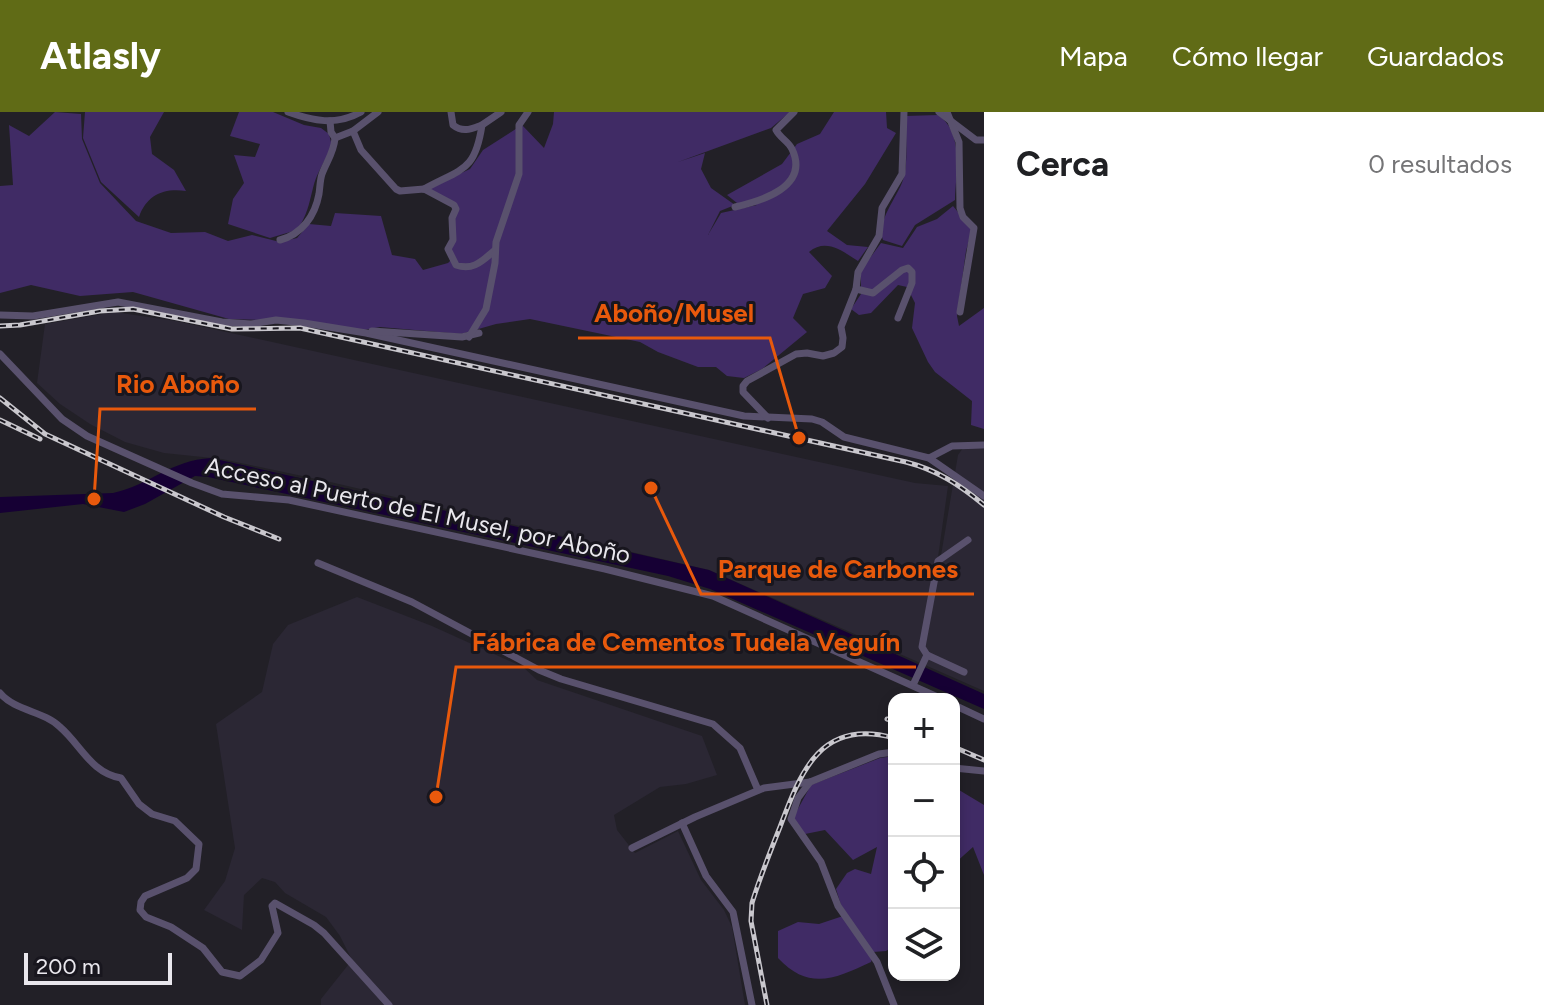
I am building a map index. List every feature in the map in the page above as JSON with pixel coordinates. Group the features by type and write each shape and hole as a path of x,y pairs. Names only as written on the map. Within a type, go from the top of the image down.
{"street":[{"path":"288,112 312,121 350,118 361,112"},
{"path":"335,138 353,131 378,112"},
{"path":"451,112 456,128 470,130 501,112"},
{"path":"469,337 486,309 495,263 494,251 519,174 519,125 528,112"},
{"path":"735,207 770,198 790,181 794,171 794,154 776,130 794,112"},
{"path":"768,418 743,392 747,381 796,354 823,356 842,347 843,317 856,289 858,272 879,236 882,208 902,174 904,112"},
{"path":"939,112 976,140 984,140"},
{"path":"947,112 959,142 960,208 963,217 974,228"},
{"path":"280,240 299,232 308,222 318,199 322,175 330,161 335,138 330,121"},
{"path":"424,189 471,163 477,155 482,125"},
{"path":"353,131 361,150 396,189 424,189 454,205 453,240 448,249 456,265 469,268 494,251"},
{"path":"974,228 984,225"},
{"path":"960,312 974,228"},
{"path":"856,289 873,293 908,268 912,272 912,283 898,318"},
{"path":"0,315 33,316 118,302 222,322 251,324 276,320 366,333 744,416 812,419 844,437 929,458 984,496"},
{"path":"366,333 382,330 469,337 479,333"},
{"name":"Acceso al Puerto de El Musel, por Aboño","path":"0,354 62,419 87,436 222,494 289,500 605,569 713,596 932,693"},
{"path":"929,458 952,446 984,445"},
{"path":"964,672 927,655 922,647 938,561 968,540"},
{"path":"318,563 412,602 561,679 713,724 740,748 758,790"},
{"path":"914,683 927,655"},
{"path":"0,693 59,725 103,774 121,778 139,804 152,814 175,821 199,844 196,869 187,878 145,896 140,910 146,917 171,927 203,948 222,972 240,976 261,960 278,933 272,906 275,903 324,933 389,1005"},
{"path":"960,708 984,719"},
{"path":"632,848 758,790 810,782 888,753"},
{"path":"960,769 984,771"},
{"path":"810,782 798,798 791,819 821,862 838,906 877,962 894,1005"},
{"path":"682,823 706,876 733,912 752,1005"}],"shaded area":[{"path":"55,112 81,114 82,139 100,183 136,221 171,233 205,232 228,241 252,235 280,242 297,238 309,224 331,226 335,213 381,216 392,255 415,259 423,270 448,263 453,258 451,234 458,211 429,188 470,169 483,150 522,125 544,148 554,112 790,112 771,128 678,162 705,153 701,169 711,188 735,205 720,211 708,235 721,213 757,205 737,203 727,195 782,164 797,144 820,134 834,112 886,112 887,128 896,133 865,184 827,231 847,245 868,247 858,261 828,246 809,252 832,276 825,288 803,294 793,318 807,332 762,369 744,378 727,376 716,367 698,367 640,342 530,319 461,334 380,327 364,330 294,321 229,319 133,292 80,296 31,285 0,293 0,186 13,185 9,125 29,136"},
{"path":"85,112 164,112 150,137 152,154 174,170 186,191 163,192 151,198 139,217 101,182 83,138"},
{"path":"239,112 273,112 304,125 321,128 329,134 332,146 316,177 305,215 297,230 270,238 228,224 233,199 244,183 234,155 255,157 260,144 230,136"},
{"path":"938,115 946,122 955,142 955,200 915,225 902,246 883,240 882,225 905,173 906,116"},
{"path":"953,206 972,229 957,316 959,326 984,308 984,429 971,425 972,401 935,372 928,362 912,328 915,303 907,287 898,285 871,313 859,315 851,309 861,294 861,270 881,243 903,248 917,227 937,219"},
{"path":"114,312 176,321 915,483 948,486 925,650 958,455 963,448 984,449 984,691 709,570 326,481 222,459 164,453 125,442 60,404 37,383 45,324"},
{"path":"211,458 709,570 984,694 984,709 960,698 960,693 947,693 710,589 668,576 208,477 195,476 124,512 83,504 0,513 0,497 113,493 197,460"},
{"path":"357,597 432,626 523,667 537,680 702,736 717,775 686,784 660,787 614,815 617,830 635,853 678,831 701,880 724,910 732,927 745,1005 321,1005 321,999 352,960 326,917 285,893 275,882 262,878 244,895 242,930 204,910 225,881 235,848 216,724 262,692 273,644 288,625"},
{"path":"888,757 888,950 873,952 841,905 836,889 847,873 855,869 871,874 877,847 853,860 825,830 805,834 793,818 811,785"},
{"path":"960,791 984,805 984,875 973,847 960,859"},
{"path":"843,916 872,958 871,962 823,979 801,975 778,958 778,931 798,922 819,924"}],"railway":[{"path":"0,326 133,309 232,329 300,328 906,462 948,479 984,505"},
{"path":"0,398 45,434 224,517 279,539"},
{"path":"0,420 40,439"},
{"path":"767,1005 751,921 752,903 796,787 806,769 831,743 848,736 869,734 888,737"},
{"path":"960,750 984,760"}],"place":[{"name":"Aboño/Musel","path":"799,438"},
{"name":"Parque de Carbones","path":"651,488"},
{"name":"Rio Aboño","path":"94,499"},
{"name":"Fábrica de Cementos Tudela Veguín","path":"436,797"}]}
